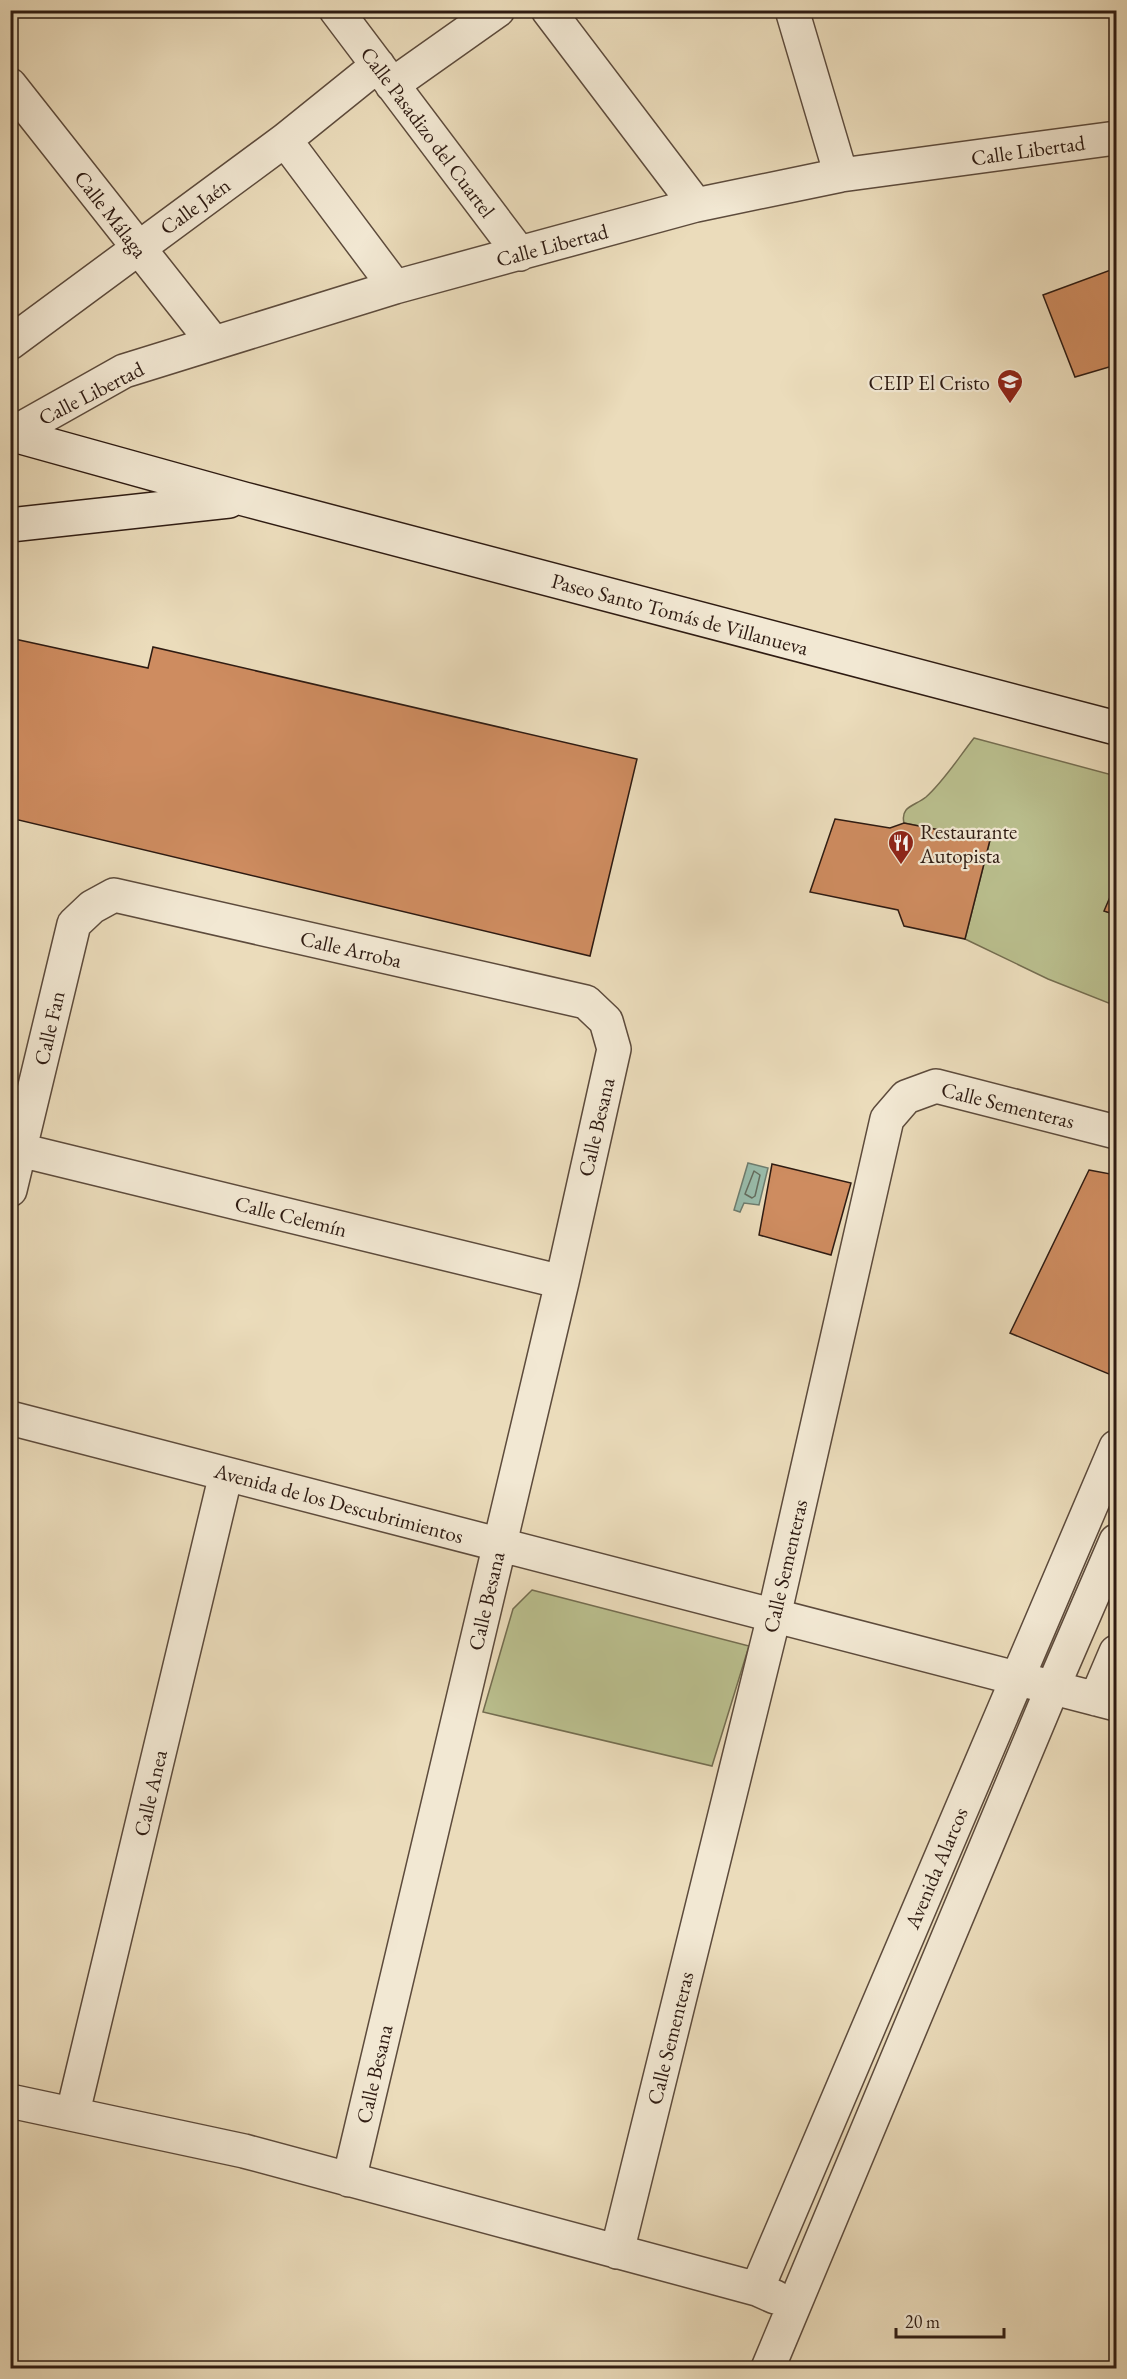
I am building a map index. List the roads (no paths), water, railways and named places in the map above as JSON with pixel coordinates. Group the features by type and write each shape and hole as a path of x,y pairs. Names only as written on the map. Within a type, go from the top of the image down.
{"street":[{"name":"Calle Pasadizo del Cuartel","path":"336,10 520,254"},
{"name":"Calle Jaén","path":"10,343 285,140 385,76 498,10"},
{"path":"548,10 696,205"},
{"path":"792,10 841,175"},
{"name":"Calle Málaga","path":"10,85 213,342"},
{"name":"Calle Libertad","path":"11,434 124,371 395,287 696,205 841,175 1116,138"},
{"path":"285,140 395,287"},
{"name":"Paseo Santo Tomás de Villanueva","path":"11,434 244,499 1116,728"},
{"path":"10,525 244,499"},
{"name":"Calle Arroba","path":"92,907 114,896 125,898 586,1002 606,1021"},
{"name":"Calle Fan","path":"10,1190 74,924 92,907"},
{"name":"Calle Besana","path":"349,2180 562,1282 614,1048 606,1021"},
{"name":"Calle Sementeras","path":"617,2252 774,1616 887,1119 906,1096 936,1086 1116,1132"},
{"name":"Calle Celemín","path":"20,1150 562,1282"},
{"name":"Avenida de los Descubrimientos","path":"10,1418 1106,1702"},
{"name":"Avenida Alarcos","path":"757,2289 1116,1447"},
{"name":"Calle Anea","path":"73,2112 226,1474"},
{"name":"Avenida Alarcos","path":"768,2368 1116,1541"},
{"path":"1106,1702 1116,1652"},
{"path":"10,2101 73,2112 244,2151 757,2289 794,2305"}],"water":[{"path":"748,1163 768,1168 759,1205 744,1203 740,1212 734,1210"}],"place":[{"name":"CEIP El Cristo","path":"1010,405"},
{"name":"Restaurante Autopista","path":"901,866"}]}
